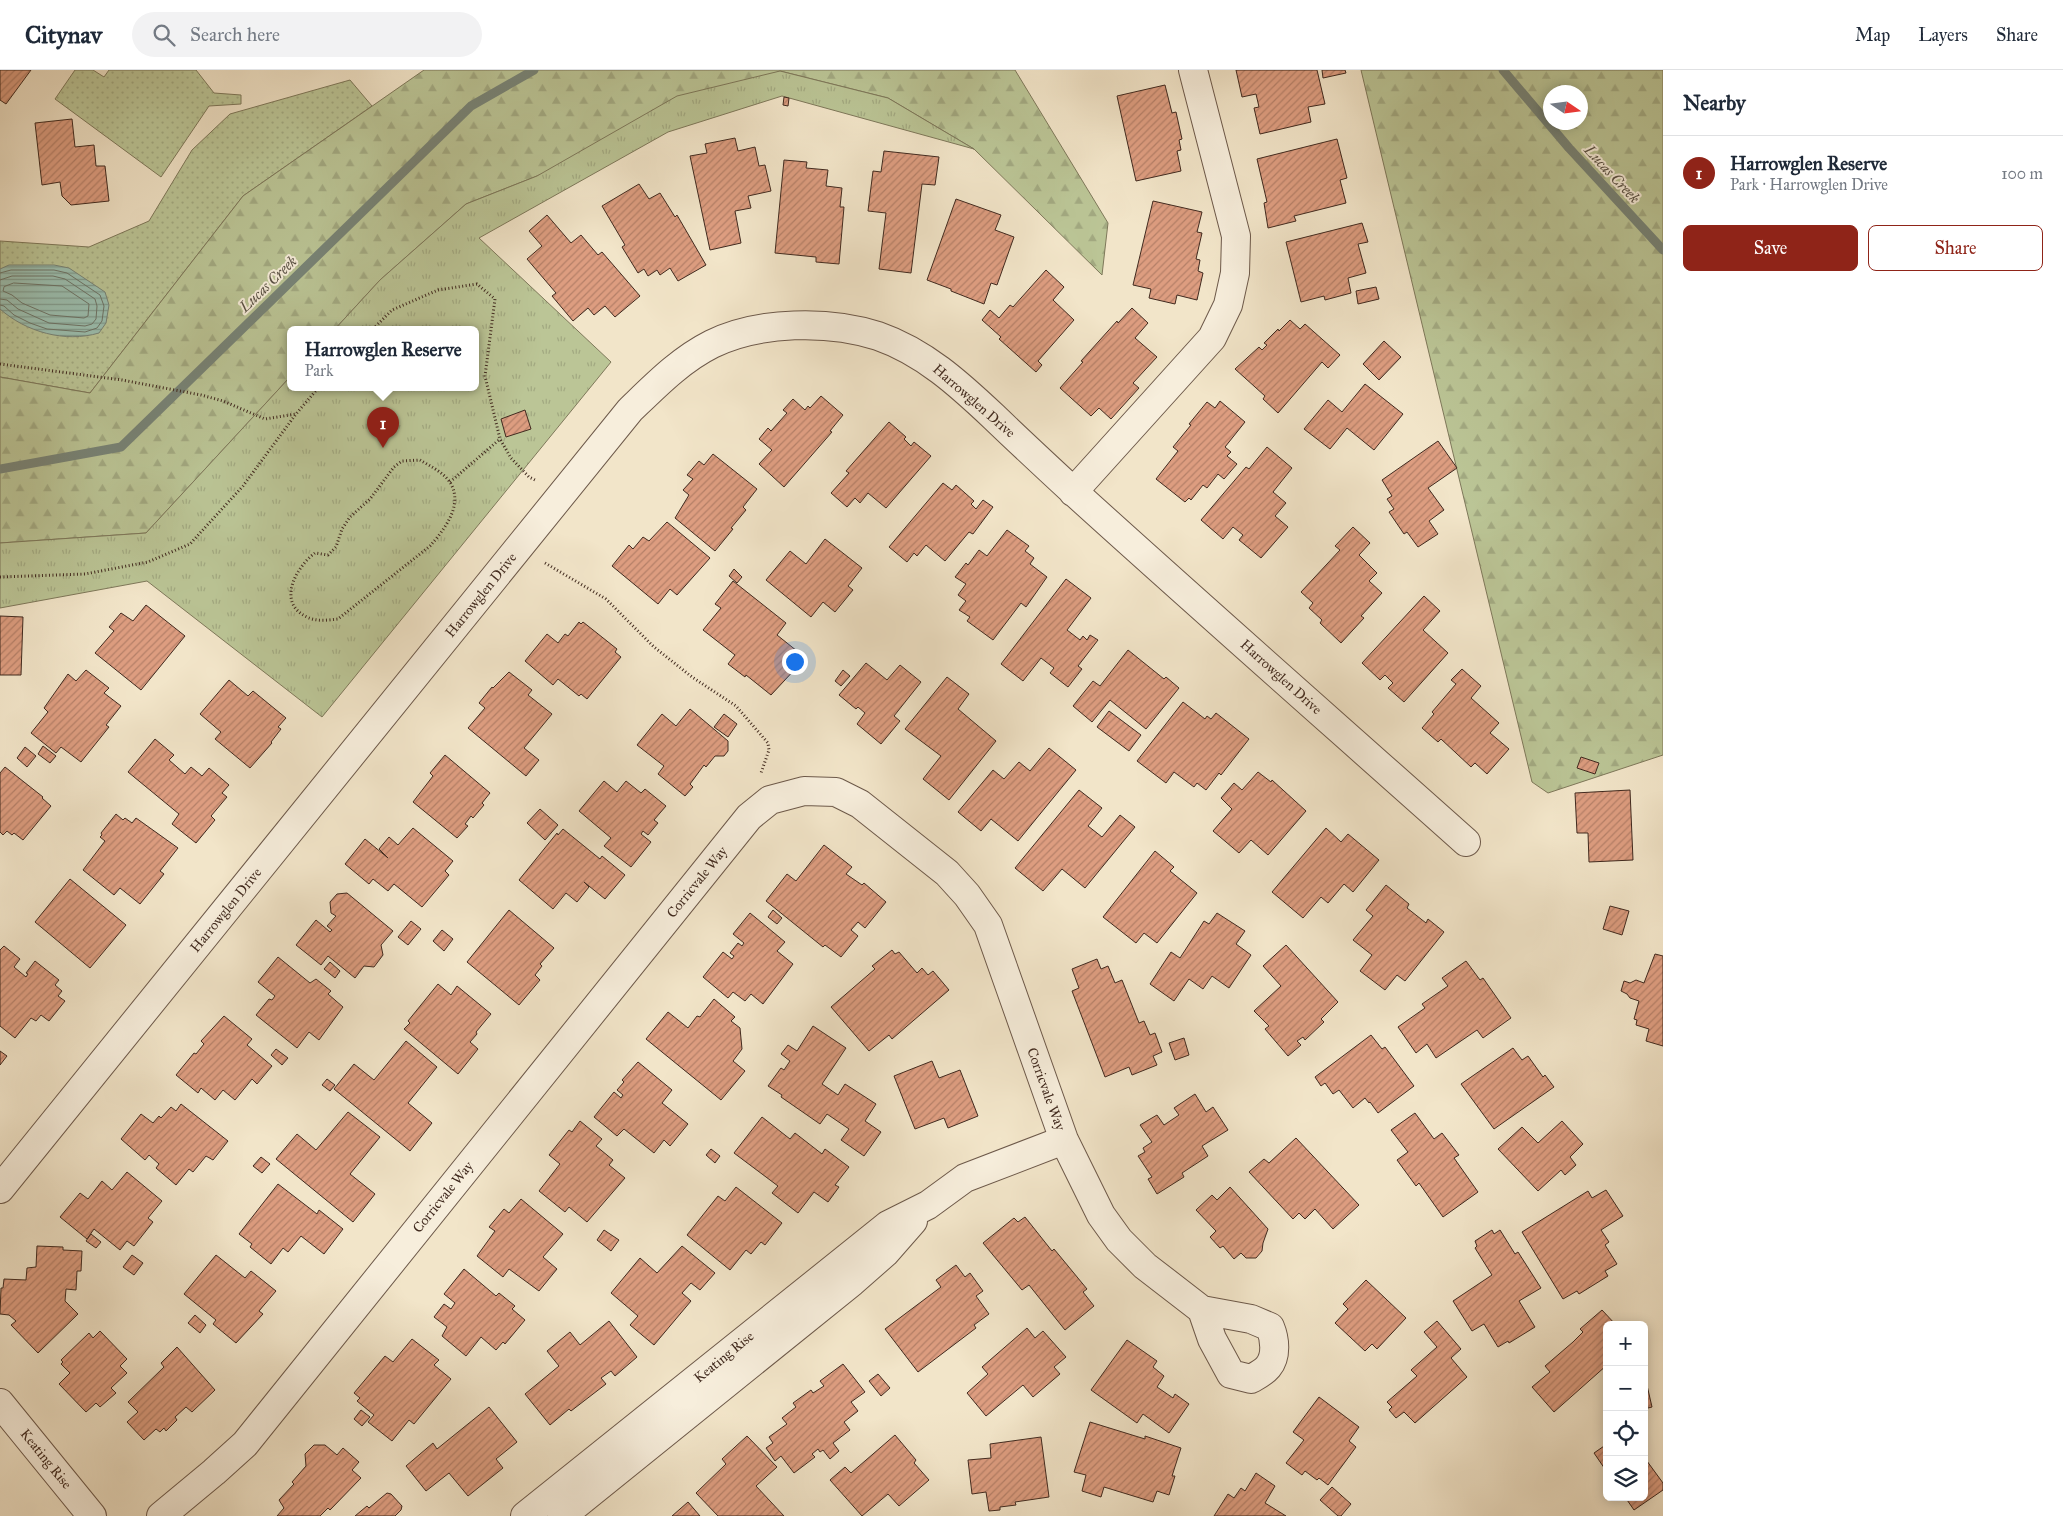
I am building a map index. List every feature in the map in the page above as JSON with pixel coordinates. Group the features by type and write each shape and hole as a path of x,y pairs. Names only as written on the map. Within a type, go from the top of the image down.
{"street":[{"path":"1073,492 1212,338 1228,305 1235,272 1236,236 1193,70"},
{"name":"Harrowglen Drive","path":"0,1189 630,410 672,369 713,344 754,330 793,325 838,328 877,336 917,354 952,378 1073,492 1466,842"},
{"name":"Corricvale Way","path":"161,1516 245,1444 749,816 770,800 804,791 836,792 860,804 947,873 968,895 988,925 1064,1140 1101,1215 1119,1240 1145,1266 1202,1310"},
{"name":"Keating Rise","path":"525,1516 888,1225 928,1205 964,1178 1064,1140"},
{"name":"Keating Rise","path":"562,1516 852,1282 885,1253 928,1205"},
{"name":"Keating Rise","path":"0,1403 92,1516"}],"path":[{"path":"376,326 392,310 438,290 477,284 495,299 486,376 500,438 511,458 529,477 563,493"},
{"path":"0,364 122,380 201,395 223,401 266,419 296,414"},
{"path":"0,577 85,574 148,562 190,544 243,486 296,414 316,391"},
{"path":"450,482 500,438"},
{"path":"420,460 434,468 450,482 455,494 452,515 442,532 430,546 338,618 320,620 307,618 295,608 290,590 295,575 306,561 315,554 328,555 336,547 342,529 350,517 370,499 394,467 402,461 420,460"},
{"path":"520,548 606,599 654,647 692,677 736,706 768,743 769,750 761,772 770,800"}],"green space":[{"path":"75,70 93,70 104,77 109,70 196,70 214,93 241,95 241,104 209,106 161,177 55,99"},
{"path":"424,70 1015,70 1108,223 1102,275 974,149 888,98 780,71 537,176 466,204 380,280 338,326 287,326 287,380 146,533 0,543 0,377 90,393 243,196"},
{"path":"1361,70 1663,70 1663,755 1548,793 1532,782"},
{"path":"780,71 888,98 974,149 782,96 668,132 479,238 611,362 322,717 147,581 0,608 0,543 146,533 287,380 287,391 479,391 479,326 338,326 380,280 466,204 537,176 677,96"},
{"path":"350,80 372,106 243,196 90,393 0,377 0,241 89,247 149,221 192,150 230,114"}],"water":[{"path":"9,265 54,265 69,268 105,292 109,305 106,323 99,333 73,337 46,333 22,324 10,317 0,309 0,269"}],"building":[{"path":"0,70 31,70 6,104 0,100"},
{"path":"1236,70 1317,70 1325,104 1308,107 1311,122 1260,134 1254,108 1259,107 1256,94 1242,97"},
{"path":"1322,70 1345,70 1346,73 1323,78"},
{"path":"1165,85 1172,113 1176,112 1182,139 1179,140 1181,150 1177,151 1181,171 1136,181 1117,96"},
{"path":"784,97 789,98 788,106 783,105"},
{"path":"72,119 75,147 94,145 96,166 105,166 109,201 71,205 62,196 60,182 42,185 35,123"},
{"path":"735,138 738,151 755,147 759,166 765,165 771,191 748,196 751,208 735,211 741,243 710,250 690,156 707,153 705,144"},
{"path":"1337,139 1347,178 1340,180 1346,203 1294,216 1296,221 1268,228 1264,203 1267,202 1257,159"},
{"path":"884,151 939,157 935,185 922,184 911,273 879,269 886,213 868,211 873,171 881,172"},
{"path":"784,160 807,162 806,168 828,170 826,186 842,188 840,207 844,207 839,264 816,262 816,257 775,253"},
{"path":"639,184 649,199 660,193 675,217 677,215 706,265 678,281 670,268 660,275 657,270 648,276 644,269 638,273 622,247 625,245 602,206"},
{"path":"956,199 1001,215 995,230 1014,237 997,285 991,283 984,304 927,280"},
{"path":"1153,201 1202,212 1197,232 1202,233 1196,259 1200,260 1198,271 1203,273 1197,300 1177,295 1175,304 1149,298 1151,289 1133,285"},
{"path":"547,215 571,243 581,235 598,255 602,252 640,296 615,317 605,306 594,315 588,308 573,321 552,296 556,293 527,259 542,246 529,231"},
{"path":"1362,223 1368,242 1358,244 1366,273 1348,278 1351,293 1325,300 1324,296 1301,302 1286,242"},
{"path":"1046,270 1064,287 1053,300 1074,320 1038,361 1042,365 1036,372 999,339 1001,337 982,320 990,310 999,318 1010,305 1013,307"},
{"path":"1376,287 1379,299 1358,304 1356,291"},
{"path":"1132,308 1148,323 1135,338 1157,357 1133,383 1139,388 1111,419 1099,408 1091,416 1060,388 1083,362 1081,361 1117,321 1118,323"},
{"path":"1290,320 1300,329 1305,324 1340,355 1328,368 1322,362 1278,413 1263,399 1265,396 1235,369 1259,347 1262,350 1267,345 1264,343"},
{"path":"1384,341 1401,357 1379,380 1363,364"},
{"path":"1365,384 1403,414 1374,450 1347,428 1330,449 1304,429 1328,400 1342,412"},
{"path":"821,396 843,415 830,431 832,432 784,487 759,464 772,450 759,439 768,428 771,431 787,413 783,410 793,399 805,410 808,406 810,408"},
{"path":"1220,401 1245,422 1225,447 1231,452 1227,456 1237,464 1224,479 1218,474 1207,488 1203,485 1191,500 1189,498 1185,502 1156,479 1178,451 1173,447 1207,402 1215,408"},
{"path":"525,410 531,429 506,437 501,419"},
{"path":"889,422 906,437 904,439 911,446 914,442 931,456 886,508 868,493 860,503 855,498 847,507 831,493 849,473 846,471"},
{"path":"1438,441 1457,468 1428,488 1444,510 1429,521 1438,534 1418,547 1407,532 1404,534 1389,512 1394,509 1387,499 1392,496 1382,480"},
{"path":"1267,447 1292,468 1273,492 1286,503 1275,516 1288,527 1261,558 1239,540 1243,535 1233,527 1223,539 1201,520 1246,467 1249,469"},
{"path":"713,454 757,489 743,507 746,510 715,551 675,518 689,495 683,490 693,479 687,475 699,461 704,465"},
{"path":"943,483 952,490 956,485 974,501 971,504 976,509 983,500 993,507 973,534 969,532 945,561 926,545 917,556 914,553 907,562 889,547"},
{"path":"667,522 710,558 677,595 670,589 658,604 612,566 629,545 633,549 643,537 649,541"},
{"path":"1353,527 1370,543 1359,555 1377,573 1369,581 1382,593 1361,616 1364,618 1341,643 1320,623 1322,620 1309,608 1313,603 1301,592 1340,550 1335,546"},
{"path":"1007,530 1029,546 1025,551 1034,558 1030,564 1047,577 1026,607 1021,603 993,640 967,621 970,617 959,610 966,601 958,595 966,584 955,577 966,563 968,565 979,550 987,556"},
{"path":"825,539 862,568 848,586 853,590 835,612 823,602 811,617 766,580 790,551 806,564"},
{"path":"734,569 742,577 737,583 729,576"},
{"path":"1066,579 1091,598 1067,630 1080,640 1083,636 1087,640 1090,635 1098,640 1078,666 1082,669 1068,687 1050,673 1054,668 1041,658 1023,681 1001,664"},
{"path":"733,581 786,623 777,635 797,651 790,660 798,666 771,695 746,675 745,677 728,664 735,655 703,630 721,608 715,604"},
{"path":"1424,596 1440,611 1423,630 1448,653 1404,702 1388,688 1393,683 1385,675 1380,680 1362,663"},
{"path":"146,605 185,636 141,690 95,653 114,631 109,627 121,613 133,621"},
{"path":"0,616 23,617 21,675 0,675"},
{"path":"579,622 581,624 583,622 617,649 615,652 621,657 587,699 581,694 579,696 558,679 553,685 525,661 547,634 558,643 565,634 568,636"},
{"path":"1128,650 1164,679 1166,677 1179,688 1146,729 1110,700 1092,722 1073,706 1093,681 1100,686"},
{"path":"866,663 887,680 900,665 921,682 894,716 900,721 881,744 857,724 865,713 858,707 856,709 839,695"},
{"path":"1462,669 1481,686 1471,698 1499,723 1490,733 1509,749 1487,774 1475,763 1471,767 1441,739 1438,742 1422,728 1434,714 1432,712 1456,684 1451,680"},
{"path":"86,670 109,688 104,693 121,706 106,725 109,727 81,762 61,747 56,753 31,733 48,712 44,708 68,674 76,681"},
{"path":"843,670 850,676 841,686 835,681"},
{"path":"509,672 532,690 528,695 552,714 524,748 539,760 526,776 468,728 485,708 479,703 492,687"},
{"path":"947,677 969,694 958,709 996,741 949,800 923,779 941,756 905,729"},
{"path":"229,680 248,696 253,691 286,718 278,727 281,729 272,743 250,768 215,739 221,732 200,714"},
{"path":"1183,702 1205,719 1207,716 1211,719 1216,713 1249,739 1221,775 1219,773 1206,790 1197,783 1194,787 1174,772 1166,783 1137,761"},
{"path":"690,709 728,741 728,751 724,756 715,756 706,767 704,765 690,784 693,787 685,796 658,774 664,766 637,745 662,714 676,726"},
{"path":"1109,711 1141,735 1129,751 1097,727"},
{"path":"724,714 737,724 728,737 714,727"},
{"path":"155,739 174,755 169,760 185,774 191,767 202,776 209,768 229,785 222,793 227,797 211,816 215,820 196,843 172,824 179,814 128,772"},
{"path":"43,746 56,756 50,763 38,754"},
{"path":"25,747 36,756 27,767 17,758"},
{"path":"1049,748 1076,770 1018,841 991,819 981,831 958,812 993,770 1004,779 1019,762 1030,771"},
{"path":"445,755 490,793 482,803 484,805 473,818 471,816 465,824 468,826 457,838 413,802 433,776 430,773"},
{"path":"1581,757 1599,763 1595,774 1577,768"},
{"path":"5,767 43,797 51,806 23,840 14,833 12,835 7,831 3,835 0,832 0,773"},
{"path":"1258,772 1271,782 1272,780 1306,811 1268,855 1251,840 1239,853 1213,831 1232,809 1221,798 1234,783 1242,790"},
{"path":"604,781 617,792 626,781 641,793 645,789 666,806 654,820 658,823 648,835 643,831 641,834 651,842 631,867 604,846 611,838 579,811"},
{"path":"1079,790 1102,808 1088,826 1102,837 1120,815 1135,827 1085,888 1062,869 1043,891 1015,868"},
{"path":"1630,790 1633,860 1589,862 1588,833 1577,833 1575,793"},
{"path":"540,809 558,825 545,840 527,823"},
{"path":"116,814 123,820 125,818 132,823 136,818 178,848 160,871 164,874 140,904 120,888 114,895 83,870 105,841 100,837 101,833"},
{"path":"413,828 453,861 445,871 449,875 422,907 394,884 388,891 373,879 369,884 345,864 365,839 388,858 379,849 389,837 398,845"},
{"path":"1326,828 1341,842 1348,834 1379,860 1353,892 1344,884 1328,903 1321,897 1303,918 1272,892"},
{"path":"563,829 600,859 602,856 625,875 605,899 584,882 589,887 577,902 566,893 553,909 519,880 557,833 558,835"},
{"path":"824,845 852,867 846,874 862,885 864,883 886,902 865,928 858,922 851,930 858,936 841,957 825,945 823,947 766,901 787,874 796,881"},
{"path":"1155,851 1174,867 1170,871 1197,893 1157,943 1144,933 1136,943 1103,917"},
{"path":"70,879 126,925 90,968 35,922"},
{"path":"1386,885 1409,904 1407,908 1426,923 1428,919 1444,932 1405,981 1397,975 1385,990 1360,971 1372,955 1353,940 1373,916 1366,910"},
{"path":"347,893 393,931 381,945 383,955 374,967 364,966 355,978 328,956 321,965 296,945 316,920 330,932 332,930 327,926 336,916 331,913 330,902 337,894"},
{"path":"1610,906 1629,911 1622,935 1603,929"},
{"path":"509,910 554,948 540,964 542,966 535,975 540,980 519,1005 467,962"},
{"path":"773,910 782,918 777,924 768,917"},
{"path":"750,913 785,942 777,951 793,964 763,1004 751,994 745,1001 733,992 728,998 703,977 723,952 732,959 734,956 730,953 738,943 742,946 744,943 733,934"},
{"path":"1217,913 1245,931 1236,944 1251,955 1229,988 1212,976 1203,989 1189,979 1174,1001 1150,984 1171,952 1180,958 1204,921 1209,924"},
{"path":"411,921 421,929 408,945 398,937"},
{"path":"442,930 453,939 444,951 433,941"},
{"path":"1286,945 1338,1002 1321,1019 1324,1022 1305,1040 1303,1037 1297,1041 1301,1045 1288,1056 1265,1029 1269,1026 1254,1011 1281,986 1263,966"},
{"path":"4,946 20,959 14,967 26,977 28,974 26,973 35,961 59,980 55,985 62,991 58,996 65,1001 49,1021 41,1015 36,1021 31,1018 15,1038 0,1026 0,950"},
{"path":"892,950 895,954 899,952 917,973 922,968 928,975 933,971 949,990 892,1039 889,1035 869,1051 831,1007 875,969 872,966"},
{"path":"1655,954 1663,956 1663,1046 1646,1041 1649,1029 1636,1025 1637,1020 1634,1019 1639,1001 1630,998 1621,991 1624,981 1630,983 1636,980 1644,983"},
{"path":"278,957 310,983 316,979 331,991 328,994 343,1007 319,1040 309,1032 297,1048 256,1015 269,999 272,1000 275,996 258,982"},
{"path":"1097,959 1101,969 1108,966 1115,983 1122,980 1139,1023 1144,1021 1150,1035 1155,1033 1162,1052 1153,1056 1157,1065 1132,1075 1129,1067 1105,1077 1072,991 1079,988 1072,969"},
{"path":"1466,961 1480,980 1483,978 1511,1018 1483,1038 1477,1030 1436,1058 1427,1044 1416,1053 1398,1027 1425,1008 1422,1004 1448,986 1442,978"},
{"path":"330,962 340,971 335,978 324,969"},
{"path":"438,984 451,995 457,986 491,1014 470,1042 478,1049 458,1074 404,1029 410,1023 408,1021"},
{"path":"714,999 735,1017 731,1021 740,1028 742,1049 733,1061 745,1071 721,1100 646,1039 668,1012 688,1028 697,1016 700,1017"},
{"path":"224,1016 252,1039 247,1045 272,1066 257,1084 252,1079 235,1100 223,1090 215,1100 201,1088 198,1093 176,1075 194,1053 196,1054 204,1044 201,1041"},
{"path":"813,1026 846,1048 822,1084 838,1095 845,1084 876,1104 865,1121 881,1132 864,1156 841,1140 849,1129 827,1114 820,1124 768,1086 781,1068 784,1070 790,1061 781,1054 788,1045 797,1051"},
{"path":"1371,1035 1382,1049 1385,1047 1414,1086 1378,1113 1365,1098 1353,1108 1339,1090 1333,1094 1325,1083 1321,1086 1315,1077"},
{"path":"1184,1038 1189,1055 1175,1060 1169,1043"},
{"path":"406,1041 437,1067 408,1103 432,1123 410,1151 334,1089 354,1064 374,1080"},
{"path":"1513,1048 1522,1060 1528,1056 1543,1077 1545,1075 1554,1087 1494,1129 1461,1084"},
{"path":"276,1049 288,1058 282,1065 271,1055"},
{"path":"0,1051 7,1056 0,1065"},
{"path":"932,1061 939,1078 960,1070 978,1116 948,1128 944,1118 915,1129 894,1076"},
{"path":"638,1062 672,1090 662,1103 688,1124 670,1146 664,1140 654,1153 624,1129 617,1136 594,1117 614,1092 621,1098 623,1095 617,1090 624,1082 622,1080"},
{"path":"327,1079 335,1085 330,1091 322,1085"},
{"path":"1195,1094 1206,1112 1213,1107 1228,1130 1202,1146 1208,1156 1182,1173 1184,1177 1157,1194 1148,1179 1152,1177 1138,1156 1145,1152 1143,1148 1152,1142 1140,1125 1157,1115 1164,1125 1179,1115 1174,1108"},
{"path":"181,1104 228,1141 213,1160 206,1156 193,1172 189,1169 176,1185 156,1168 159,1164 149,1155 145,1160 121,1139 141,1114 153,1123 159,1116 161,1118 171,1107 176,1111"},
{"path":"348,1112 380,1137 350,1174 375,1194 353,1222 276,1159 297,1134 316,1150"},
{"path":"1415,1113 1434,1139 1442,1133 1459,1155 1454,1158 1478,1192 1443,1217 1419,1183 1416,1186 1397,1160 1408,1152 1391,1130"},
{"path":"762,1117 790,1139 795,1133 822,1154 825,1149 849,1167 835,1185 839,1187 828,1202 814,1192 798,1213 772,1193 778,1186 734,1153"},
{"path":"580,1121 602,1139 596,1146 613,1160 609,1165 625,1178 587,1222 569,1207 565,1212 539,1191 560,1164 549,1155 569,1130 572,1132"},
{"path":"1562,1121 1583,1144 1570,1157 1576,1165 1565,1175 1561,1170 1538,1191 1498,1149 1522,1127 1538,1143"},
{"path":"1296,1138 1359,1205 1333,1229 1315,1209 1305,1219 1299,1213 1293,1219 1249,1172 1264,1159 1269,1163"},
{"path":"711,1149 720,1156 715,1163 706,1155"},
{"path":"261,1157 270,1164 262,1173 253,1166"},
{"path":"127,1172 162,1201 148,1218 153,1222 134,1246 127,1241 120,1250 94,1229 87,1239 60,1217 80,1193 88,1199 102,1181 112,1190"},
{"path":"278,1184 317,1214 319,1210 343,1229 324,1254 301,1236 288,1252 283,1248 271,1264 250,1247 252,1244 239,1234"},
{"path":"736,1187 782,1223 765,1245 761,1242 751,1254 746,1250 730,1270 687,1235 718,1196 725,1201"},
{"path":"1230,1187 1268,1229 1262,1251 1256,1258 1246,1258 1241,1253 1234,1259 1223,1246 1220,1248 1210,1237 1216,1231 1196,1210 1212,1195 1217,1200"},
{"path":"1606,1190 1623,1216 1601,1230 1609,1242 1605,1245 1617,1264 1605,1271 1608,1276 1579,1294 1577,1291 1563,1299 1522,1232 1588,1191 1592,1198"},
{"path":"521,1199 563,1234 543,1257 557,1269 539,1291 509,1269 503,1277 477,1256 495,1231 489,1227 504,1209 509,1213"},
{"path":"1025,1217 1052,1251 1054,1249 1087,1289 1083,1292 1094,1306 1065,1330 1029,1285 1022,1290 983,1243 1014,1218 1018,1222"},
{"path":"604,1230 619,1240 611,1251 597,1240"},
{"path":"1492,1230 1494,1234 1500,1230 1515,1254 1518,1252 1541,1288 1519,1301 1535,1327 1509,1343 1508,1341 1498,1347 1484,1324 1472,1331 1453,1301 1492,1275 1475,1248 1477,1246 1475,1241"},
{"path":"91,1234 101,1242 96,1248 86,1241"},
{"path":"37,1246 63,1247 63,1250 82,1251 81,1271 77,1271 76,1290 66,1289 65,1301 78,1314 38,1353 11,1325 16,1321 9,1315 0,1314 1,1288 3,1288 4,1279 26,1280 27,1268 36,1267"},
{"path":"682,1246 715,1273 700,1290 691,1283 682,1293 691,1301 654,1345 630,1325 638,1316 611,1293 640,1258 657,1273"},
{"path":"132,1255 143,1263 134,1275 123,1267"},
{"path":"216,1255 245,1278 251,1271 276,1291 259,1311 263,1314 236,1343 213,1324 216,1320 184,1294"},
{"path":"956,1265 965,1277 970,1273 983,1291 976,1296 989,1314 974,1325 976,1328 918,1372 885,1329 941,1287 936,1280"},
{"path":"464,1269 496,1296 499,1293 515,1306 512,1309 525,1320 505,1344 503,1342 496,1350 481,1337 466,1356 442,1336 447,1327 434,1317 444,1304 451,1309 455,1303 444,1294"},
{"path":"1366,1280 1406,1318 1377,1349 1372,1344 1365,1351 1335,1323 1348,1309 1343,1304"},
{"path":"1602,1310 1612,1321 1603,1321 1603,1369 1554,1412 1532,1387 1550,1372 1545,1366 1583,1332 1580,1329"},
{"path":"195,1315 206,1325 200,1333 188,1323"},
{"path":"609,1321 637,1357 615,1376 611,1371 601,1378 606,1384 571,1411 569,1409 550,1425 525,1394 559,1366 547,1351 570,1332 580,1345"},
{"path":"1437,1321 1461,1349 1451,1358 1467,1377 1415,1423 1404,1412 1396,1418 1389,1410 1392,1407 1387,1402 1417,1376 1411,1370 1437,1347 1424,1332"},
{"path":"1027,1328 1035,1338 1043,1331 1066,1357 1054,1367 1060,1374 1033,1397 1023,1385 986,1416 967,1393 988,1374 982,1367"},
{"path":"100,1331 127,1359 120,1366 127,1373 111,1388 116,1393 100,1407 96,1403 86,1412 59,1384 70,1373 61,1364 63,1362 61,1360 89,1333 93,1338"},
{"path":"412,1339 439,1360 434,1365 451,1379 414,1424 409,1420 392,1441 368,1422 374,1415 357,1401 360,1398 354,1393 385,1356 393,1362"},
{"path":"1127,1340 1157,1361 1153,1367 1164,1376 1157,1387 1173,1398 1175,1394 1189,1404 1169,1433 1143,1414 1137,1423 1091,1390"},
{"path":"177,1347 215,1390 192,1412 186,1407 175,1417 177,1420 166,1431 164,1428 160,1432 156,1429 144,1440 127,1422 138,1412 128,1402 164,1367 161,1363"},
{"path":"843,1364 865,1392 851,1402 858,1411 844,1422 850,1430 833,1443 839,1451 830,1459 823,1450 820,1452 818,1449 812,1454 815,1457 794,1473 781,1456 775,1461 766,1448 773,1443 769,1437 787,1424 782,1418 796,1407 793,1403 811,1390 813,1393 824,1386 820,1381"},
{"path":"878,1374 890,1388 881,1396 869,1381"},
{"path":"1648,1390 1652,1407 1648,1408"},
{"path":"1319,1397 1359,1427 1349,1441 1356,1447 1328,1485 1305,1471 1302,1475 1286,1463 1304,1440 1293,1432"},
{"path":"489,1407 517,1442 496,1459 503,1468 468,1496 449,1473 426,1491 406,1466 433,1443 437,1449"},
{"path":"361,1410 370,1417 362,1426 354,1419"},
{"path":"1090,1422 1145,1439 1145,1436 1181,1448 1172,1476 1175,1476 1169,1495 1157,1491 1153,1502 1104,1487 1101,1497 1082,1491 1086,1475 1074,1472"},
{"path":"895,1435 916,1460 914,1463 929,1480 899,1506 888,1494 862,1516 830,1480 845,1467 851,1473"},
{"path":"747,1436 777,1467 756,1486 784,1516 718,1516 696,1493 726,1464 722,1459"},
{"path":"1041,1437 1049,1497 1015,1502 1016,1505 1000,1507 1000,1510 989,1511 986,1492 972,1494 968,1460 991,1458 990,1444"},
{"path":"314,1445 325,1445 337,1455 343,1448 359,1462 352,1470 361,1478 330,1510 328,1508 320,1516 277,1516 284,1508 279,1500 294,1484 292,1482 306,1466 305,1454"},
{"path":"1603,1447 1603,1466 1594,1453"},
{"path":"1648,1462 1663,1483 1663,1490 1648,1500"},
{"path":"1256,1473 1275,1486 1265,1503 1286,1516 1214,1516 1228,1494 1234,1498 1241,1488 1245,1491"},
{"path":"1332,1487 1351,1504 1341,1516 1338,1516 1320,1500"},
{"path":"387,1493 391,1494 402,1506 395,1516 355,1516 367,1506 369,1508"},
{"path":"1628,1501 1647,1501 1634,1510"},
{"path":"688,1502 700,1516 672,1516"}],"waterway":[{"name":"Lucas Creek","path":"0,469 121,447 471,106 534,70"},
{"name":"Lucas Creek","path":"1503,70 1569,148 1663,250"}],"place":[{"name":"Harrowglen Reserve","path":"383,448"}]}
